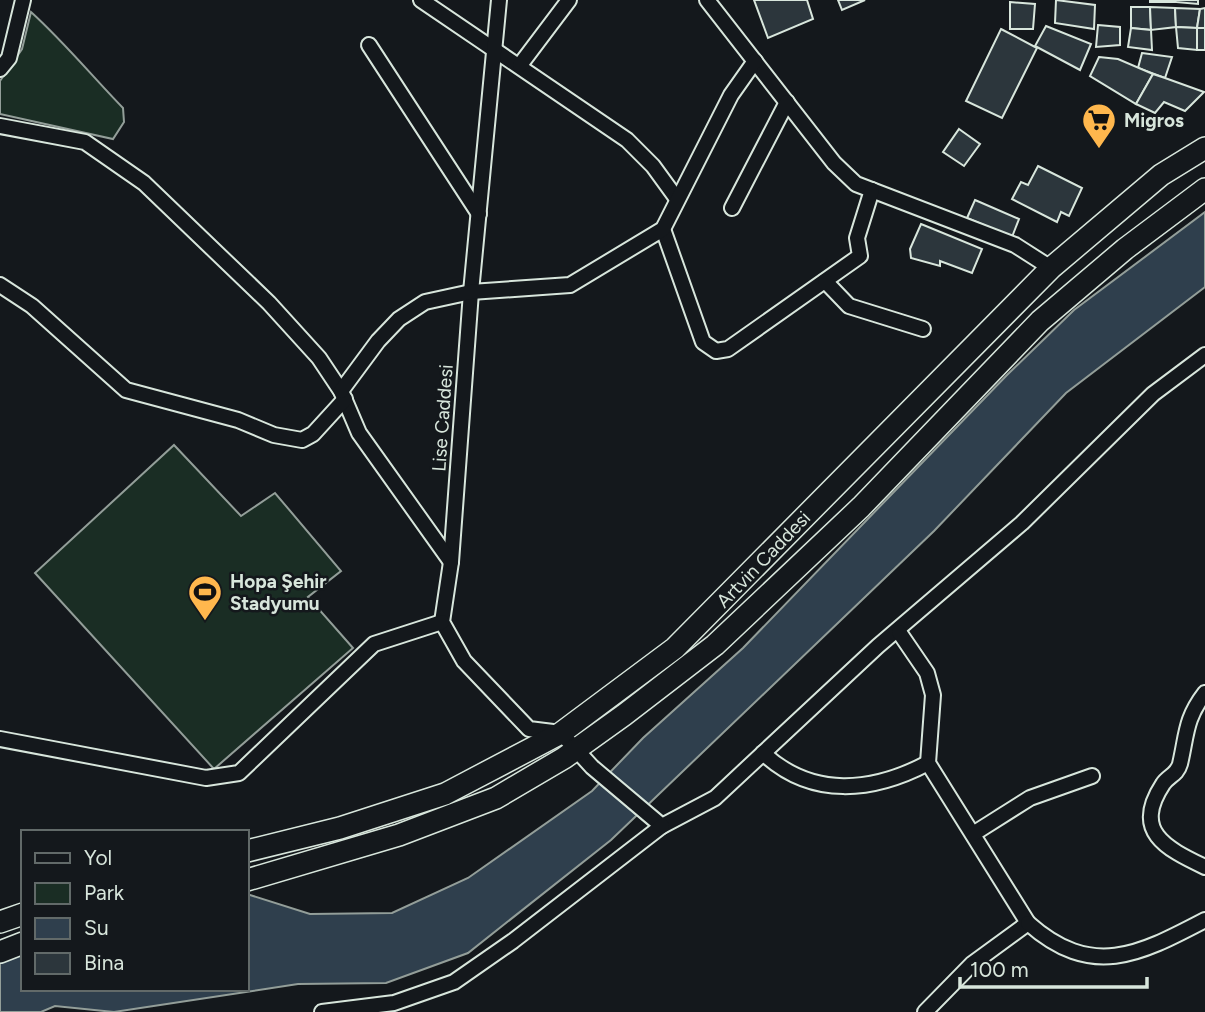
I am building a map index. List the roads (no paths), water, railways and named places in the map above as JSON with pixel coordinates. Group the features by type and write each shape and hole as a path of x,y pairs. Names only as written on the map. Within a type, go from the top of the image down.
{"highway":[{"name":"Artvin Caddesi","path":"248,852 340,828 445,794 561,733 675,648 1051,268 1161,175 1205,148"},
{"name":"Artvin Caddesi","path":"248,880 399,835 484,802 575,750 715,645 861,507 1040,321 1125,249 1205,189"},
{"path":"0,922 21,915"},
{"path":"0,952 21,944"}],"street":[{"path":"0,69 9,58 23,0"},
{"path":"421,0 627,140 653,166 677,199"},
{"name":"Lise Caddesi","path":"442,622 451,562 471,292 499,0"},
{"path":"520,65 569,0"},
{"path":"707,0 835,163 856,184 1015,245 1051,268"},
{"path":"369,45 479,214"},
{"path":"0,285 32,306 126,390 238,420 274,435 302,440 313,434 343,395 378,341 399,319 425,302 471,292 570,285 663,229 731,95 755,61"},
{"path":"732,208 787,102"},
{"path":"0,126 85,142 144,183 269,303 319,358 343,395 359,433 451,562"},
{"path":"1161,175 1205,136"},
{"path":"663,229 703,342 716,351 728,349 860,256 857,238 872,190"},
{"path":"825,281 849,306 923,329"},
{"path":"322,1012 394,1003 454,982 513,941 662,826 715,798 878,646 898,632 1022,523 1153,394 1205,355"},
{"path":"0,739 206,778 239,773 373,645 442,622 464,661 529,729 561,733 592,767 662,826"},
{"path":"898,632 927,673 933,695 928,763 1028,923 1044,937 1066,947 1110,958 1152,947 1205,920"},
{"path":"1205,693 1192,711 1180,765 1176,773 1164,781 1155,800 1149,824 1166,845 1205,867"},
{"path":"763,753 780,768 823,784 863,788 893,780 928,763"},
{"path":"973,834 1030,798 1093,776"},
{"path":"925,1012 972,964 1028,923"}],"water":[{"path":"1205,212 1205,287 1066,393 934,531 611,840 468,953 386,983 298,984 114,1012 55,1006 41,1012 0,1012 0,957 21,951 21,991 248,991 248,894 310,914 392,913 468,878 592,791 643,738 743,648 1007,375 1074,310"}],"place":[{"name":"Migros","path":"1099,150"},
{"name":"Hopa Şehir Stadyumu","path":"205,622"}]}
